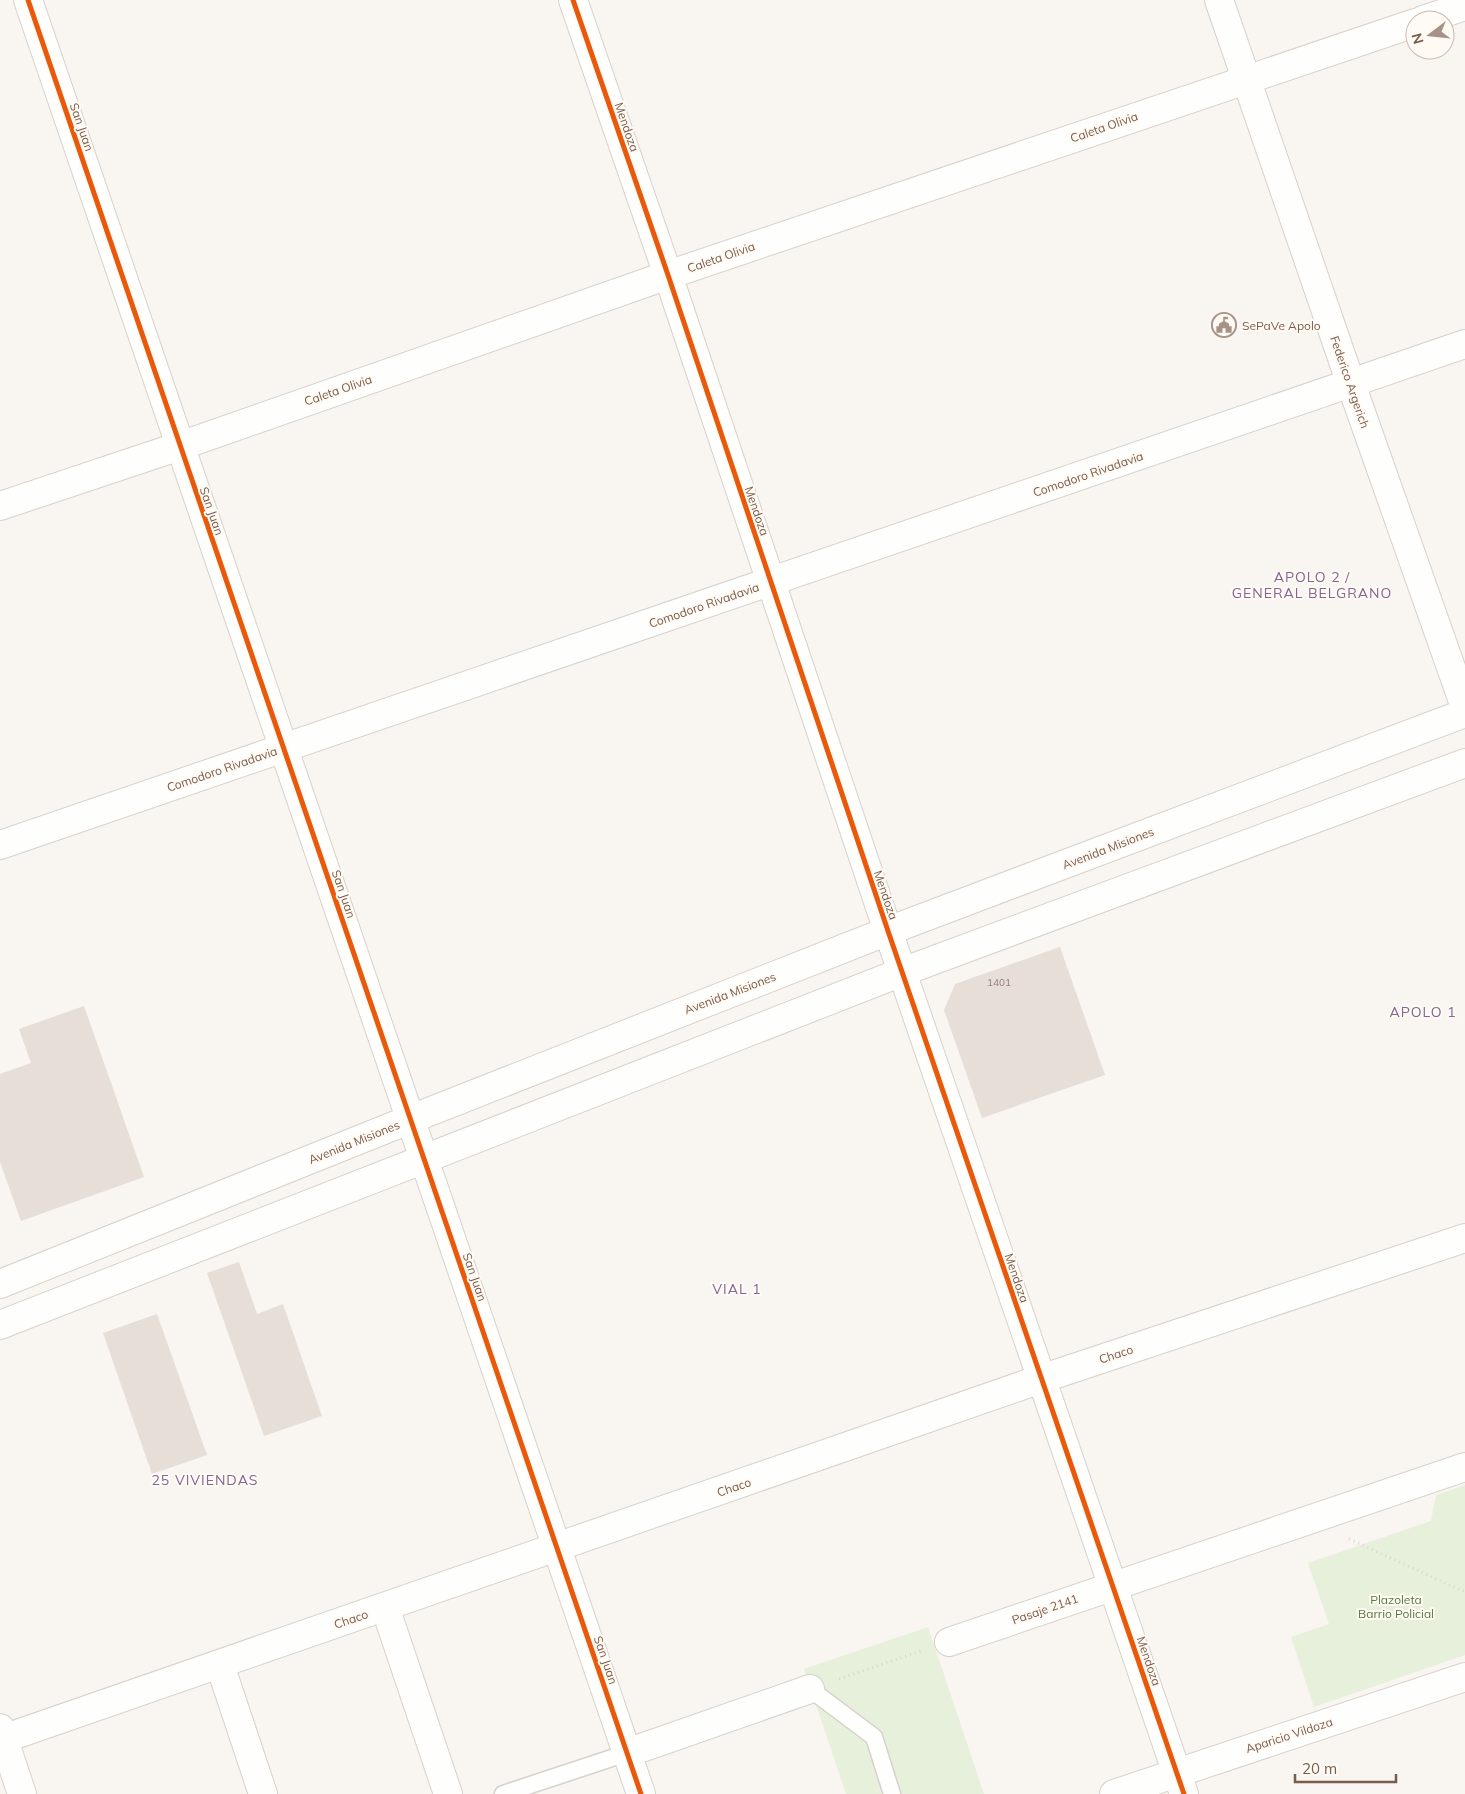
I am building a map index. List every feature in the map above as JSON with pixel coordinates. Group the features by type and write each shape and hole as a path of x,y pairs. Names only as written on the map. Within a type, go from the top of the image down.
{"street":[{"name":"San Juan","path":"28,0 641,1794"},
{"name":"Mendoza","path":"573,0 668,276 888,931 1181,1783"},
{"name":"Federico Argerich","path":"1219,0 1351,384 1465,707"},
{"path":"1453,10 1465,6"},
{"name":"Caleta Olivia","path":"0,506 180,446 668,276 1405,26"},
{"name":"Comodoro Rivadavia","path":"0,845 1465,344"},
{"name":"Avenida Misiones","path":"0,1284 411,1119 888,931 1465,713"},
{"path":"0,1325 902,972 1465,763"},
{"name":"Chaco","path":"1,1736 220,1665 1041,1379 1465,1238"},
{"name":"Pasaje 2141","path":"949,1642 1465,1467"},
{"path":"385,1608 448,1794"},
{"path":"220,1665 263,1794"},
{"name":"Aparicio Vildoza","path":"1114,1794 1181,1783 1465,1677"},
{"path":"627,1753 810,1689"},
{"path":"1,1736 22,1794"}],"lane":[{"path":"810,1689 874,1738 892,1794"},
{"path":"503,1794 627,1753"}],"path":[{"path":"1307,1520 1465,1592"},
{"path":"810,1689 949,1642"}],"green space":[{"name":"Plazoleta Barrio Policial","path":"1465,1485 1465,1655 1314,1707 1291,1637 1329,1624 1308,1563 1431,1521 1436,1495"},
{"path":"928,1627 984,1794 846,1794 804,1669"}],"building":[{"path":"1060,947 1105,1075 982,1118 944,1010 955,984"},
{"path":"84,1006 144,1177 21,1221 0,1162 0,1074 31,1063 19,1029"},
{"path":"239,1262 257,1314 283,1304 322,1416 264,1436 207,1273"},
{"path":"157,1314 207,1455 152,1474 103,1333"}],"cycle path":[{"path":"28,0 641,1794"},
{"path":"573,0 668,275 888,931 1184,1794"}],"place":[{"name":"SePaVe Apolo","path":"1224,325"}],"district":[{"name":"APOLO 2 / GENERAL BELGRANO","path":"1312,586"},
{"name":"APOLO 1","path":"1423,1012"},
{"name":"VIAL 1","path":"737,1289"},
{"name":"25 VIVIENDAS","path":"205,1480"}]}
